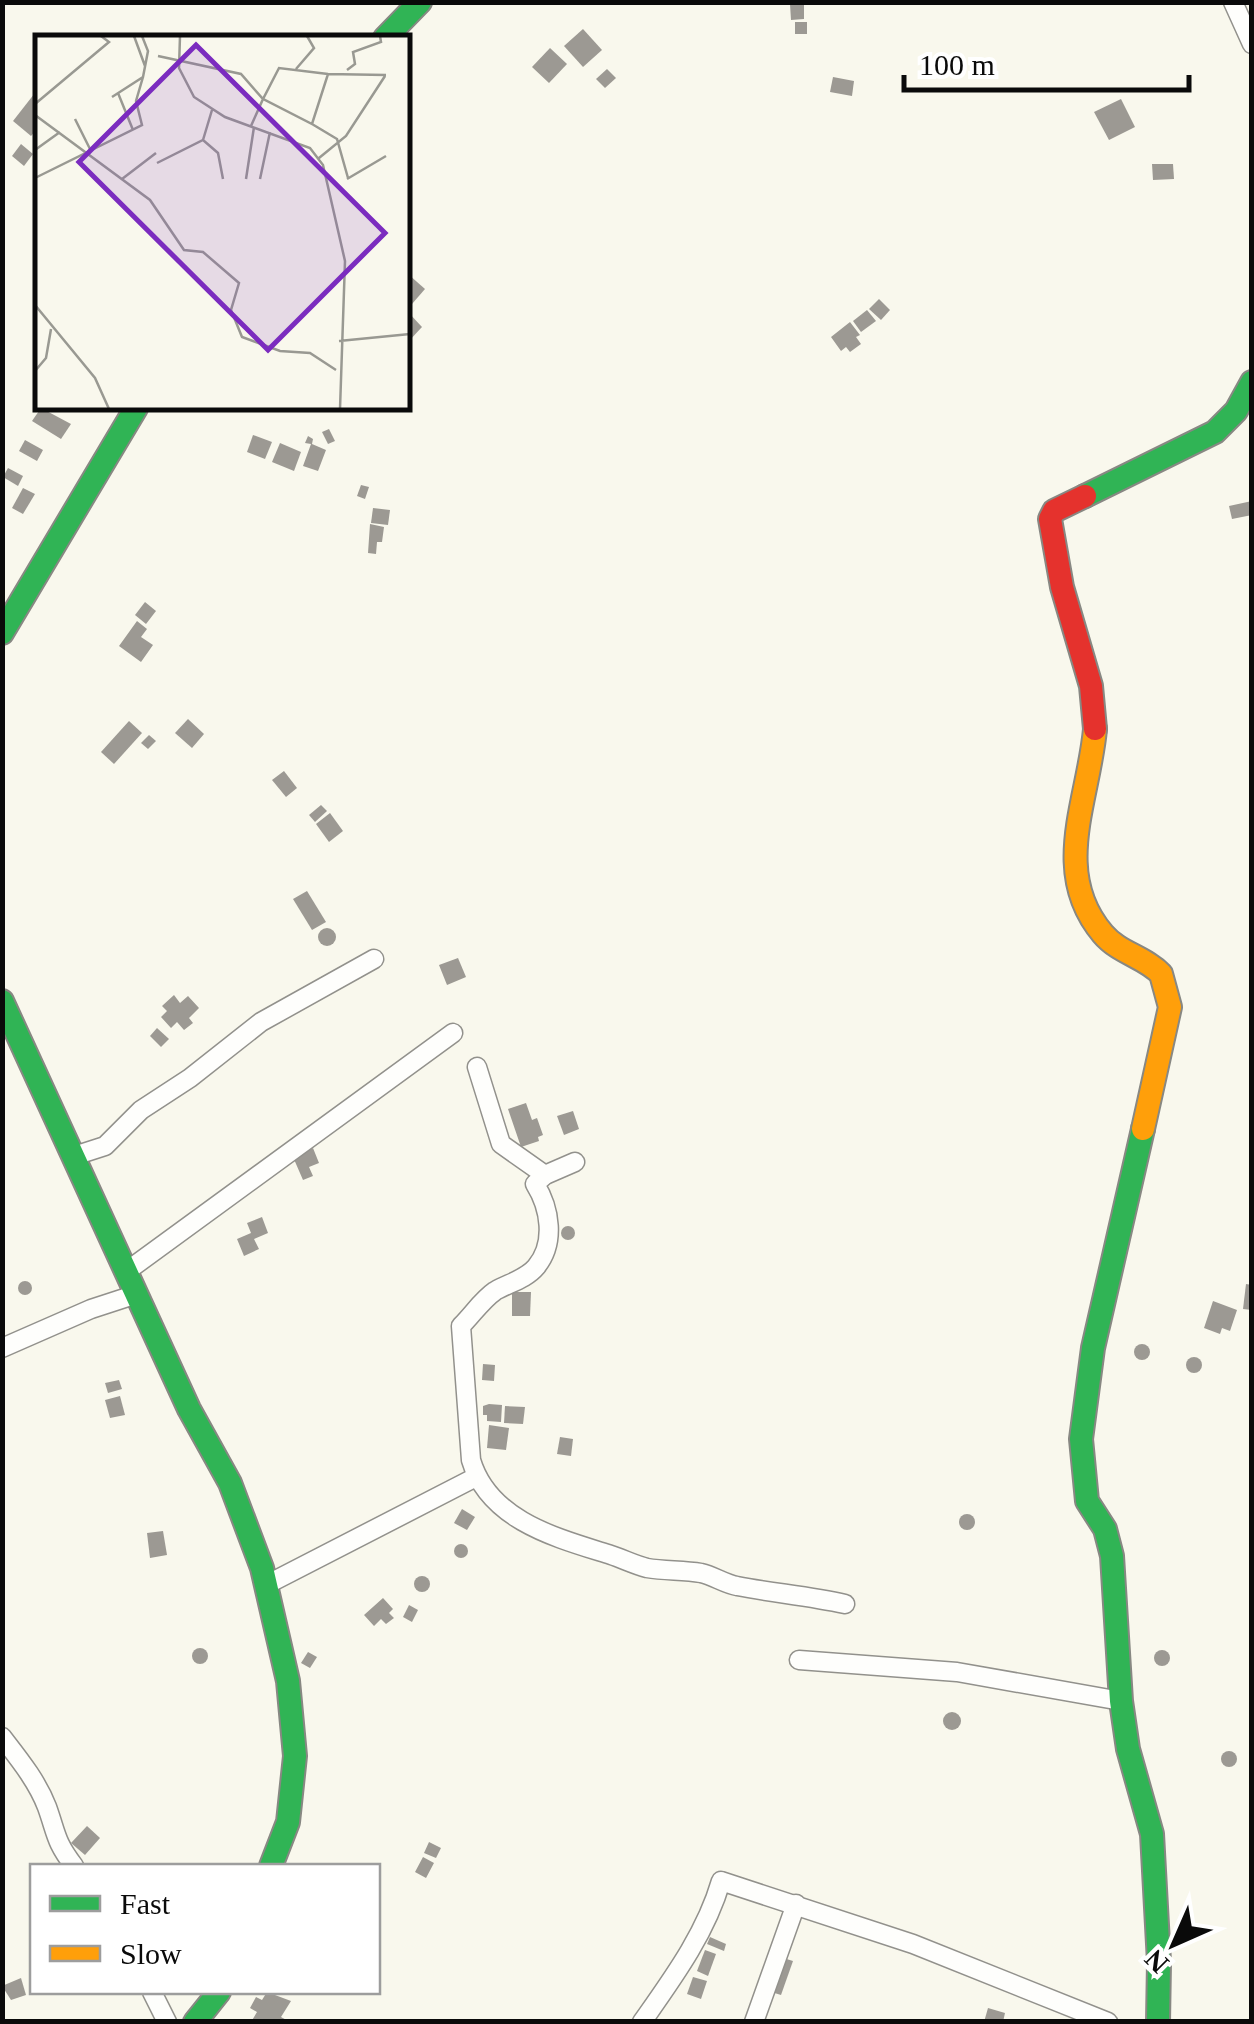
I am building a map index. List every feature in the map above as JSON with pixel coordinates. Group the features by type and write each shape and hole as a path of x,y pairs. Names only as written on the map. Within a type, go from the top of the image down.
{"street":[{"path":"387,35 420,2"},
{"path":"1233,2 1252,44"},
{"path":"1158,2022 1152,1834 1128,1749 1121,1701 1112,1556 1105,1529 1088,1500 1081,1439 1093,1348 1170,1007 1168,983 1158,967 1120,949 1105,937 1086,907 1076,876 1078,814 1095,715 1086,660 1061,584 1050,516 1106,482 1215,432 1236,411 1252,382"},
{"path":"2,633 135,410"},
{"path":"74,1156 105,1146 141,1110 190,1078 261,1022 374,959"},
{"path":"2,1001 190,1409 230,1482 266,1585 288,1681 295,1756 288,1822 272,1864"},
{"path":"127,1271 453,1033"},
{"path":"477,1067 501,1144 544,1175"},
{"path":"574,1162 544,1175 535,1184 547,1204 546,1250 536,1268 485,1299 462,1326 471,1460 476,1477 504,1509 524,1524 542,1528 572,1544 649,1568 708,1574 733,1586 844,1604"},
{"path":"2,1348 91,1309 137,1294"},
{"path":"266,1585 476,1477"},
{"path":"798,1660 957,1672 1121,1701"},
{"path":"2,1737 27,1770 46,1806 56,1842 72,1864"},
{"path":"642,2022 674,1977 714,1908 721,1881 998,1976 1108,2022"},
{"path":"754,2022 796,1904"},
{"path":"153,1994 166,2022"},
{"path":"195,2022 217,1994"}],"building":[{"path":"790,4 804,4 804,19 791,20"},
{"path":"795,22 807,22 807,34 795,34"},
{"path":"583,29 602,50 583,67 564,46"},
{"path":"550,48 567,64 549,83 532,67"},
{"path":"607,69 616,78 605,88 596,79"},
{"path":"833,77 854,81 852,96 830,92"},
{"path":"35,93 35,131 31,136 13,121"},
{"path":"1121,99 1135,127 1109,140 1094,112"},
{"path":"21,144 33,154 24,166 12,156"},
{"path":"1152,164 1173,164 1174,179 1153,180"},
{"path":"410,276 425,289 410,302"},
{"path":"879,299 890,310 881,320 869,309"},
{"path":"867,310 876,321 861,332 853,321"},
{"path":"410,314 422,327 410,340"},
{"path":"850,322 860,335 856,337 861,344 850,352 846,347 841,351 831,337"},
{"path":"40,410 45,410 71,424 61,439 32,421"},
{"path":"329,429 335,441 328,444 322,432"},
{"path":"253,435 272,442 265,459 247,452"},
{"path":"308,436 313,439 312,444 326,450 318,471 303,466 311,444 305,443"},
{"path":"25,440 43,450 37,461 19,451"},
{"path":"280,443 301,452 294,471 272,462"},
{"path":"8,468 23,476 18,486 3,477"},
{"path":"361,485 369,487 365,499 357,496"},
{"path":"23,488 35,494 23,514 12,508"},
{"path":"1252,501 1252,515 1232,519 1229,506"},
{"path":"373,508 390,510 388,525 371,523"},
{"path":"370,524 384,527 376,554 368,553"},
{"path":"145,602 156,611 146,624 135,615"},
{"path":"137,621 147,629 141,637 153,645 141,662 119,646"},
{"path":"188,719 204,734 192,748 175,733"},
{"path":"129,721 142,733 114,764 101,752"},
{"path":"149,735 156,741 148,749 141,743"},
{"path":"284,771 297,788 286,797 272,780"},
{"path":"321,805 327,811 315,822 309,815"},
{"path":"330,813 343,831 329,842 316,824"},
{"path":"307,891 326,922 312,930 293,899"},
{"path":"327,928 336,937 327,946 318,937"},
{"path":"458,958 466,977 447,985 439,965"},
{"path":"174,995 180,1003 188,996 199,1008 189,1018 193,1023 184,1030 177,1022 171,1028 161,1017 167,1011 162,1006"},
{"path":"157,1028 169,1039 161,1047 150,1036"},
{"path":"526,1103 543,1135 538,1137 539,1141 521,1147 508,1109"},
{"path":"573,1111 579,1129 564,1135 557,1116"},
{"path":"313,1148 319,1163 309,1167 313,1176 303,1180 293,1157"},
{"path":"262,1217 268,1233 254,1239 259,1249 244,1256 237,1239 251,1233 247,1223"},
{"path":"568,1226 575,1233 568,1240 561,1233"},
{"path":"25,1281 32,1288 25,1295 18,1288"},
{"path":"1246,1284 1252,1285 1252,1310 1243,1309"},
{"path":"512,1292 531,1292 530,1316 512,1316"},
{"path":"1213,1301 1237,1310 1230,1331 1222,1328 1220,1334 1204,1328"},
{"path":"1142,1344 1150,1352 1142,1360 1134,1352"},
{"path":"1194,1357 1202,1365 1194,1373 1186,1365"},
{"path":"483,1364 495,1365 494,1381 482,1380"},
{"path":"119,1380 122,1389 108,1393 105,1383"},
{"path":"120,1396 125,1415 110,1418 105,1400"},
{"path":"502,1405 501,1422 487,1421 487,1415 483,1415 483,1406"},
{"path":"505,1406 525,1407 523,1424 504,1423"},
{"path":"489,1425 509,1428 506,1450 487,1448"},
{"path":"560,1437 573,1439 571,1456 557,1454"},
{"path":"462,1509 475,1517 467,1530 454,1523"},
{"path":"967,1514 975,1522 967,1530 959,1522"},
{"path":"163,1531 167,1555 150,1558 147,1533"},
{"path":"461,1544 468,1551 461,1558 454,1551"},
{"path":"422,1576 430,1584 422,1592 414,1584"},
{"path":"383,1598 393,1609 389,1613 394,1618 386,1624 381,1619 374,1626 364,1615"},
{"path":"409,1605 418,1610 412,1622 403,1617"},
{"path":"200,1648 208,1656 200,1664 192,1656"},
{"path":"1162,1650 1170,1658 1162,1666 1154,1658"},
{"path":"308,1652 317,1657 310,1668 301,1663"},
{"path":"952,1712 961,1721 952,1730 943,1721"},
{"path":"1229,1751 1237,1759 1229,1767 1221,1759"},
{"path":"87,1826 100,1838 85,1855 71,1843"},
{"path":"429,1842 441,1848 436,1858 424,1853"},
{"path":"423,1857 434,1863 426,1878 415,1872"},
{"path":"710,1937 726,1944 724,1951 707,1944"},
{"path":"705,1950 716,1954 708,1976 697,1971"},
{"path":"780,1957 793,1961 781,1995 768,1991"},
{"path":"693,1977 707,1981 701,1999 687,1994"},
{"path":"21,1978 26,1995 11,2000 2,1986"},
{"path":"266,1994 272,1994 291,2001 281,2017 290,2022 251,2022 257,2012 250,2008 256,1997 262,2000"},
{"path":"988,2008 1005,2013 1003,2022 984,2022"}],"traffic: fast":[{"path":"388,35 420,2"},
{"path":"1085,496 1215,432 1236,411 1252,382"},
{"path":"2,633 135,410"},
{"path":"2,1001 189,1409 230,1483 262,1568 288,1681 295,1756 288,1822 272,1864"},
{"path":"1143,1129 1093,1348 1081,1439 1087,1501 1105,1529 1112,1556 1121,1701 1128,1749 1152,1834 1158,2022"},
{"path":"195,2022 217,1994"}],"traffic: slow":[{"path":"1095,729 1077,834 1079,886 1087,910 1103,934 1161,974 1170,1007 1143,1129"}],"traffic: jam":[{"path":"1085,496 1054,511 1050,519 1062,587 1091,686 1095,729"}]}
